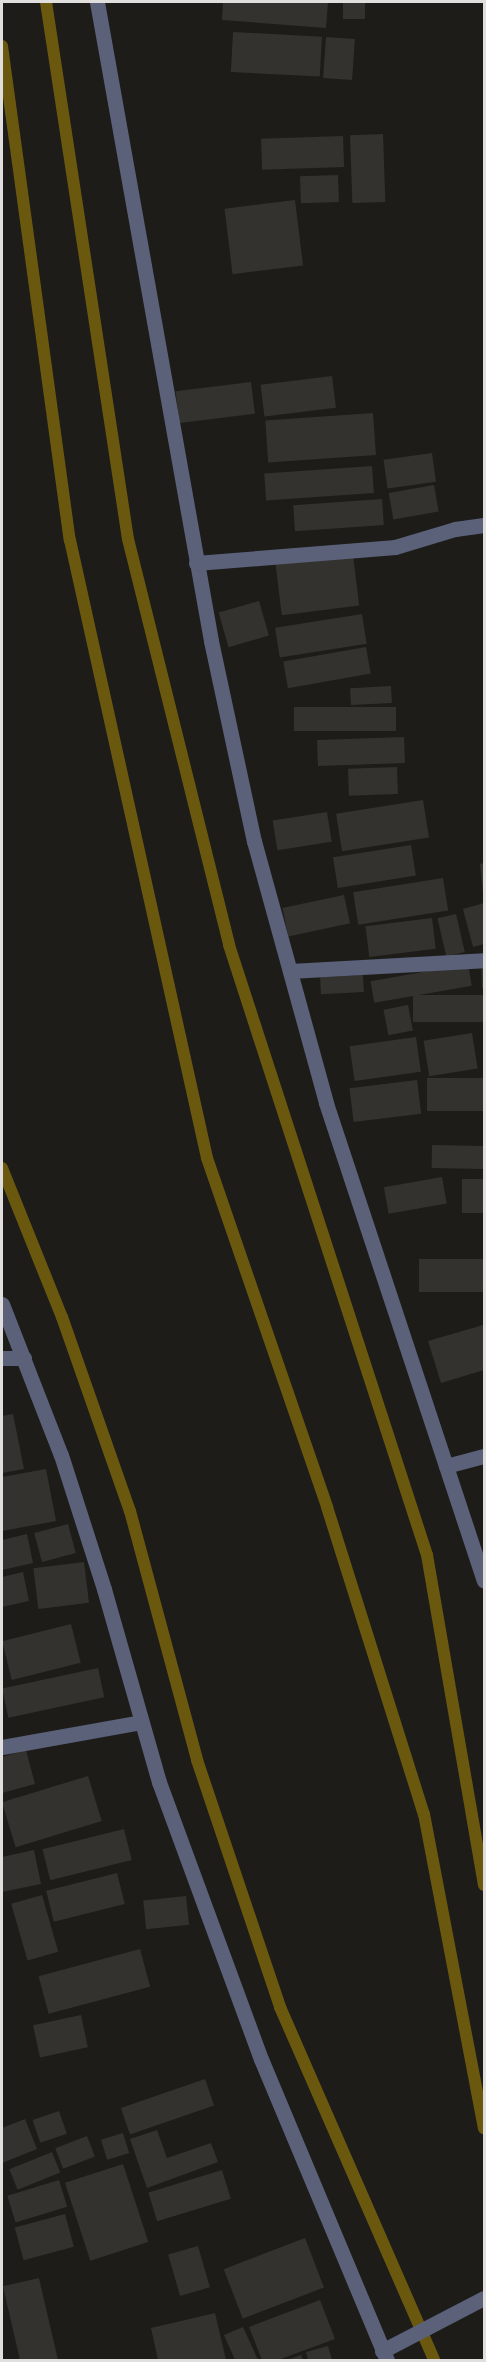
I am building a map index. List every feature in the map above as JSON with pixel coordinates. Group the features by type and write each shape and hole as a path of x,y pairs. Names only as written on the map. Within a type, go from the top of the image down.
{"street":[{"path":"97,2 196,563 255,841 326,1102 484,1581"},
{"path":"196,563 395,547 455,529 484,525"},
{"path":"290,971 484,960"},
{"path":"2,1304 24,1358 101,1578 159,1782 261,2060 385,2356 407,2338 484,2298"},
{"path":"2,1358 24,1358"},
{"path":"446,1466 484,1456"},
{"path":"2,1747 141,1722"}],"building":[{"path":"223,2 328,2 326,28 222,20"},
{"path":"343,2 365,2 365,19 343,19"},
{"path":"233,32 322,37 320,77 231,72"},
{"path":"326,37 355,39 352,80 323,78"},
{"path":"383,134 385,202 352,203 350,135"},
{"path":"343,136 344,167 262,170 261,139"},
{"path":"338,175 339,202 301,203 300,176"},
{"path":"295,200 303,266 233,274 225,209"},
{"path":"332,376 336,408 264,417 261,385"},
{"path":"251,382 255,414 179,423 176,391"},
{"path":"373,413 376,455 268,462 265,421"},
{"path":"432,453 436,482 388,489 383,460"},
{"path":"372,466 374,493 266,500 264,474"},
{"path":"434,485 439,512 393,520 389,493"},
{"path":"382,499 384,525 295,531 293,505"},
{"path":"353,555 359,606 282,615 276,565"},
{"path":"259,601 269,636 229,647 219,613"},
{"path":"362,614 367,644 280,657 275,628"},
{"path":"366,647 371,674 288,688 283,662"},
{"path":"391,686 392,703 351,705 350,688"},
{"path":"294,707 396,707 396,731 294,731"},
{"path":"404,737 405,763 318,766 317,740"},
{"path":"397,767 398,794 349,796 348,769"},
{"path":"423,800 429,838 342,851 336,814"},
{"path":"327,812 332,842 277,850 273,821"},
{"path":"411,845 416,876 338,888 333,857"},
{"path":"484,863 484,893 483,893 480,864"},
{"path":"443,878 448,911 358,925 353,892"},
{"path":"344,895 350,923 288,936 282,908"},
{"path":"484,903 484,944 473,947 463,909"},
{"path":"456,914 465,952 446,956 437,918"},
{"path":"432,918 436,949 369,957 365,926"},
{"path":"468,964 472,986 374,1003 371,981"},
{"path":"481,964 484,964 484,988 482,988"},
{"path":"363,975 364,992 321,994 320,977"},
{"path":"413,995 484,995 484,1022 413,1022"},
{"path":"408,1005 413,1031 388,1035 383,1010"},
{"path":"472,1033 478,1069 429,1076 424,1041"},
{"path":"416,1037 421,1072 355,1081 350,1046"},
{"path":"427,1078 484,1078 484,1111 427,1111"},
{"path":"417,1080 421,1114 354,1122 350,1088"},
{"path":"432,1145 484,1146 484,1169 432,1168"},
{"path":"442,1177 447,1204 389,1214 384,1187"},
{"path":"462,1179 484,1179 484,1213 462,1213"},
{"path":"419,1259 484,1259 484,1292 419,1292"},
{"path":"483,1325 484,1370 441,1383 428,1341"},
{"path":"13,1414 24,1469 2,1473 2,1416"},
{"path":"46,1469 56,1521 2,1531 2,1477"},
{"path":"68,1524 76,1553 42,1562 34,1533"},
{"path":"27,1534 33,1563 2,1570 2,1540"},
{"path":"84,1562 89,1603 38,1609 33,1568"},
{"path":"23,1572 29,1601 2,1607 2,1577"},
{"path":"71,1624 81,1663 12,1680 2,1641"},
{"path":"98,1668 104,1697 8,1718 2,1688"},
{"path":"26,1750 35,1784 2,1793 2,1757"},
{"path":"88,1776 102,1821 16,1847 2,1802"},
{"path":"124,1829 132,1860 50,1880 42,1849"},
{"path":"34,1850 41,1884 2,1892 2,1857"},
{"path":"117,1873 125,1904 54,1922 46,1891"},
{"path":"42,1895 58,1952 28,1961 11,1904"},
{"path":"186,1896 189,1925 146,1929 143,1900"},
{"path":"140,1949 150,1987 49,2014 39,1976"},
{"path":"81,2015 88,2047 40,2057 33,2025"},
{"path":"205,2079 214,2105 130,2134 121,2108"},
{"path":"59,2111 67,2134 40,2143 33,2120"},
{"path":"25,2119 37,2149 2,2163 2,2128"},
{"path":"157,2130 167,2158 211,2143 218,2162 147,2188 130,2139"},
{"path":"123,2133 129,2153 107,2160 101,2140"},
{"path":"87,2136 95,2157 63,2169 55,2148"},
{"path":"52,2152 60,2172 18,2190 9,2169"},
{"path":"123,2164 148,2242 90,2261 65,2183"},
{"path":"222,2170 231,2199 157,2221 148,2193"},
{"path":"59,2180 67,2207 16,2223 7,2196"},
{"path":"65,2214 74,2247 24,2260 15,2227"},
{"path":"305,2238 324,2287 243,2319 224,2269"},
{"path":"198,2246 210,2287 180,2296 168,2255"},
{"path":"39,2278 58,2360 20,2360 3,2286"},
{"path":"320,2300 335,2339 278,2360 262,2360 249,2327"},
{"path":"215,2313 226,2360 158,2360 151,2328"},
{"path":"243,2327 258,2360 235,2360 224,2335"},
{"path":"328,2346 332,2360 308,2360 306,2352"},
{"path":"301,2355 303,2360 287,2360"}],"waterway":[{"path":"46,2 128,539 229,945 427,1555 484,1885"},
{"path":"2,46 70,540 207,1158 327,1507 424,1814 484,2128"},
{"path":"2,1168 62,1317 130,1511 197,1760 280,2007 434,2360"}]}
